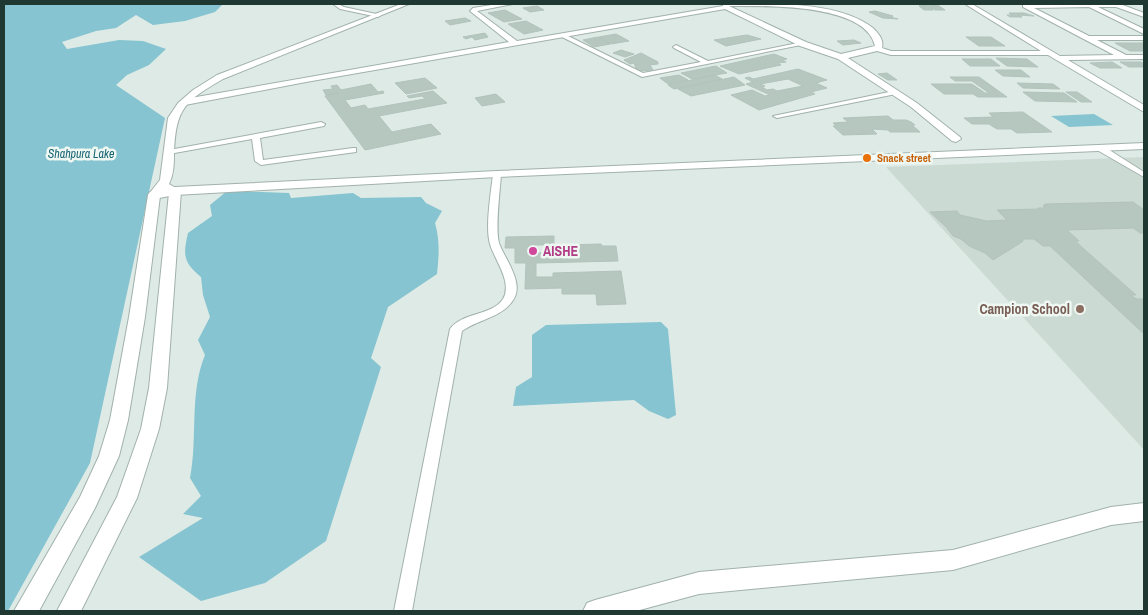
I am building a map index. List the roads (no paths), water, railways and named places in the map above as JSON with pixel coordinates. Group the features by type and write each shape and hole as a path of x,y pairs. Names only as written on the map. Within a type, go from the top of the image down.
{"street":[{"path":"26,611 88,502 109,456 119,420 137,317 164,190 171,126 175,112 196,92 220,77 406,4"},
{"path":"510,4 472,11 515,43"},
{"path":"968,4 1144,109"},
{"path":"1086,4 1144,32"},
{"path":"185,102 726,5 778,5 837,13 861,23 876,35 880,46 877,49"},
{"path":"726,5 803,44 841,57 914,105 956,139"},
{"path":"1124,57 1025,6 1120,5 1144,15"},
{"path":"1087,38 1144,38"},
{"path":"841,57 877,49 891,53 1144,57"},
{"path":"164,190 1144,146"},
{"path":"69,611 126,498 150,429 158,388 164,190"},
{"path":"595,611 699,583 953,560 1111,516 1144,512"}],"lane":[{"path":"335,4 342,8 378,15"},
{"path":"562,35 642,75 803,44"},
{"path":"676,47 707,63"},
{"path":"777,116 894,93"},
{"path":"169,152 321,124"},
{"path":"256,136 259,162 261,163 353,150"},
{"path":"1100,148 1144,175"},
{"path":"403,611 456,329 467,321 502,308 509,302 512,295 509,277 494,246 497,174"}],"water":[{"name":"Shahpura Lake","path":"4,4 223,4 215,12 185,21 153,25 136,15 116,28 96,31 62,42 67,49 119,40 143,41 166,49 149,65 127,75 116,85 165,118 90,463 8,611 4,611"},
{"path":"1094,114 1113,125 1069,127 1051,116"},
{"path":"227,191 289,193 291,198 353,193 361,198 421,197 426,203 442,211 435,223 439,248 437,274 388,307 371,358 381,367 326,541 265,583 201,601 139,557 203,518 183,514 201,496 190,478 195,401 200,370 205,355 198,340 210,317 203,295 201,277 188,262 185,247 188,233 212,216 210,205"},
{"path":"661,322 668,329 676,415 668,419 649,411 634,400 513,406 516,387 532,377 532,335 546,325"}],"place":[{"name":"Snack street","path":"867,158"},
{"name":"AISHE","path":"533,251"},
{"name":"Campion School","path":"1080,309"}]}
